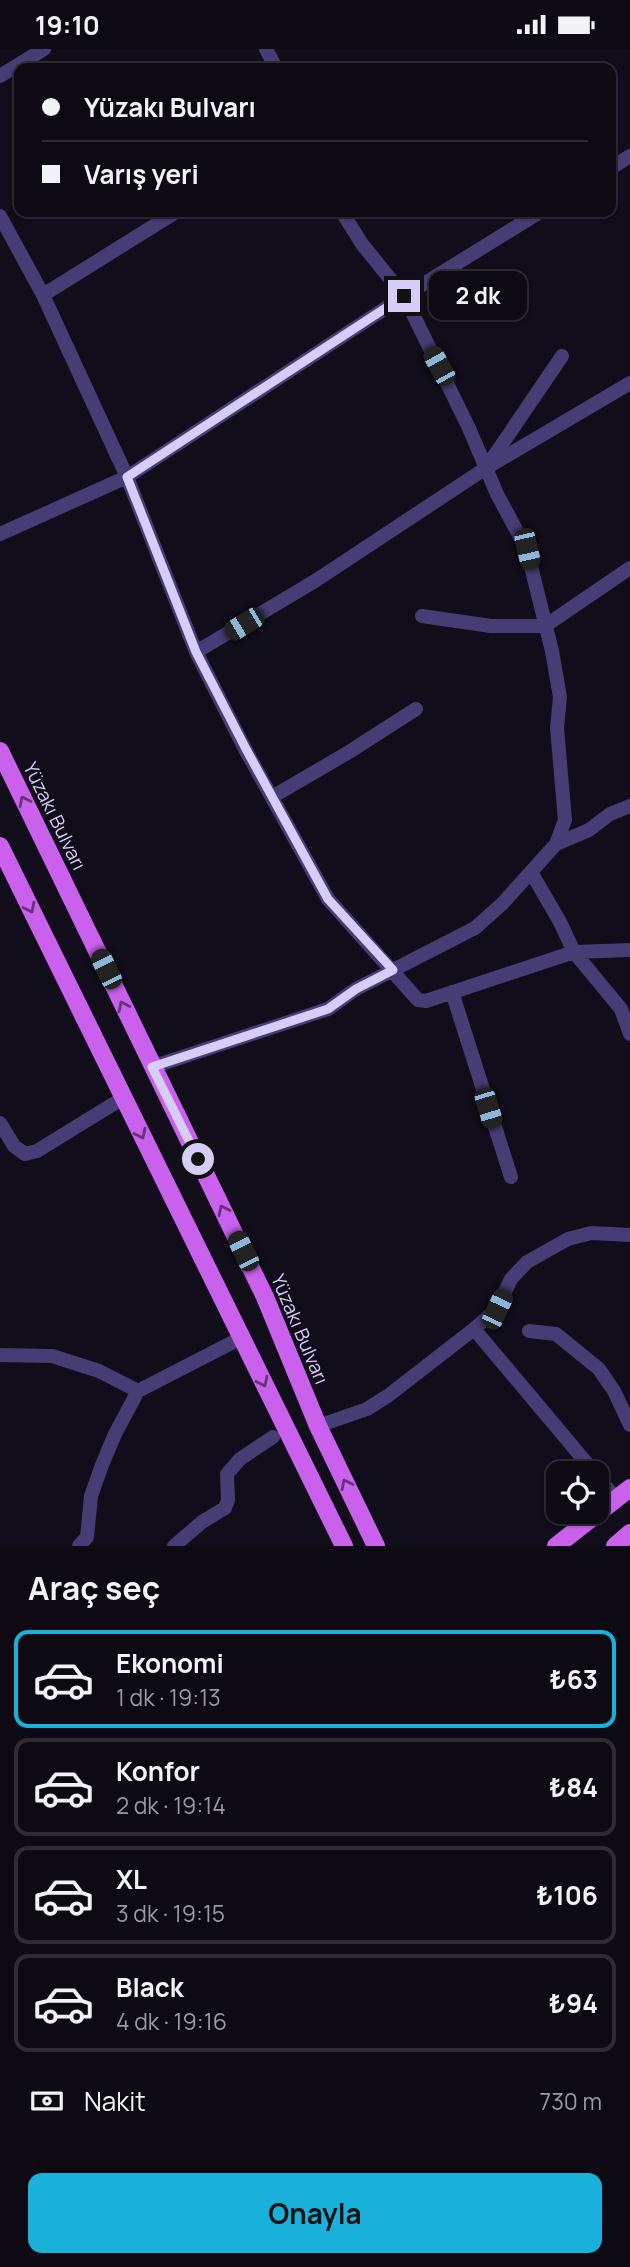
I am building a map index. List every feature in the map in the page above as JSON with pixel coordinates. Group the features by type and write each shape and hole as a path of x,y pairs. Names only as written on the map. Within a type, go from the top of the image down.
{"main road":[{"name":"Yüzakı Bulvarı","path":"0,751 265,1297 318,1426 376,1546"},
{"path":"0,846 344,1546"},
{"path":"557,1546 623,1494"},
{"path":"615,1546 630,1533"}],"street":[{"path":"21,63 44,49"},
{"path":"0,216 43,295 127,477 196,652 328,899 418,1000 426,1001 574,952 630,950"},
{"path":"43,295 168,217"},
{"path":"152,1067 328,1009 356,989 475,928 502,904 556,844 565,820 557,728 560,697 527,549 404,296 362,244 345,217"},
{"path":"0,534 127,477 404,296 532,217"},
{"path":"486,468 562,356"},
{"path":"196,652 315,581 486,468 630,383"},
{"path":"422,616 491,626 545,626 630,568"},
{"path":"272,797 416,709"},
{"path":"556,844 630,806"},
{"path":"531,872 574,952 621,1009 630,1034"},
{"path":"452,992 511,1177"},
{"path":"0,1123 14,1146 25,1154 37,1151 123,1098"},
{"path":"318,1426 367,1409 474,1329 497,1309 511,1279 527,1262 568,1240 591,1233 630,1235"},
{"path":"474,1329 584,1461"},
{"path":"529,1331 556,1334 599,1369 614,1391 630,1425"},
{"path":"79,1546 87,1537 91,1496 102,1465 138,1391 241,1338"},
{"path":"0,1355 52,1356 99,1371 138,1391"},
{"path":"174,1546 202,1522 225,1508 228,1500 227,1474 240,1458 273,1437"}],"route":[{"path":"198,1159 152,1067 328,1009 356,989 393,970 328,899 246,749 196,652 127,477 404,296"}]}
